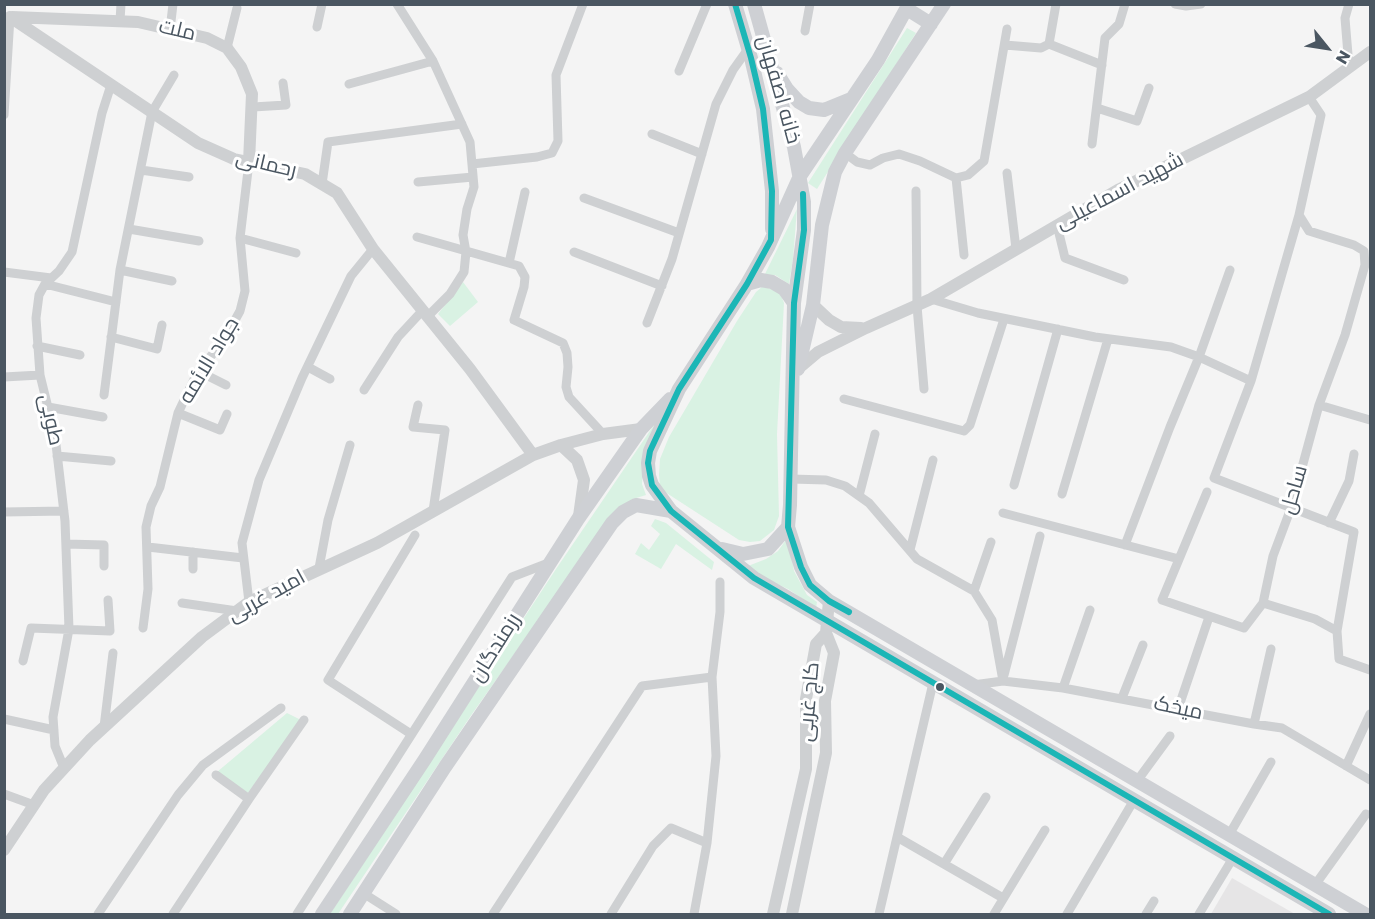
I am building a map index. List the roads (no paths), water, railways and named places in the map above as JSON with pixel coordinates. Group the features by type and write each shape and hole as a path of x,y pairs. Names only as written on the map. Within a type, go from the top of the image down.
{"main road":[{"name":"خانه اصفهان","path":"735,4 763,109 772,191 771,240"},
{"name":"خانه اصفهان","path":"754,4 800,176 804,202 804,230 794,303 788,527"},
{"path":"792,385 799,368 813,305 822,225 835,172 845,153 944,4"},
{"path":"931,24 908,7 878,60 800,176 771,240 747,284 679,389 650,451 648,463 652,485 671,511 754,578 826,627 933,683 1329,915"},
{"path":"768,59 787,89 799,102 809,108 824,110 852,98"},
{"path":"747,284 761,280 772,282 784,289 794,303"},
{"name":"رزمندگان","path":"322,915 425,759 578,519 642,429 679,389"},
{"name":"رزمندگان","path":"350,915 445,767 612,523 623,512 636,506 671,511"},
{"path":"720,549 743,554 756,553 768,549 788,527 801,567 810,585 829,601 1365,915"}],"street":[{"path":"120,21 121,4"},
{"path":"170,30 173,4"},
{"path":"317,27 322,4"},
{"path":"364,390 399,337 450,294 464,272 466,252 463,235 467,209 474,187 470,142 434,61 397,4"},
{"path":"472,164 537,157 552,153 558,141 556,75 583,4"},
{"path":"679,71 707,4"},
{"path":"805,31 810,4"},
{"path":"1049,45 1056,4"},
{"path":"1092,144 1105,38 1119,24 1125,4"},
{"path":"1175,4 1186,6 1201,4"},
{"path":"1349,4 1345,18 1349,67"},
{"path":"237,8 227,48 241,67 252,94 249,162"},
{"path":"4,115 7,17"},
{"name":"ملت","path":"7,17 138,22 207,38 227,48"},
{"name":"رحمانی","path":"7,17 30,29 198,142 234,159 305,174 337,193 373,249 470,369 533,455"},
{"path":"845,153 857,162 870,165 883,158 899,154 956,178 968,175 984,161 1007,29"},
{"path":"1005,45 1041,48 1049,45 1102,64"},
{"path":"647,323 672,259 716,104 733,70 748,49"},
{"name":"شهید اسماعیلی","path":"799,368 818,352 931,299 1118,190 1309,97 1371,51"},
{"path":"349,84 434,61"},
{"path":"104,395 120,270 152,112 174,75"},
{"path":"253,107 286,105 283,83"},
{"name":"طوبی","path":"64,768 55,746 53,717 69,629 66,544 57,456 40,375 36,318 39,295 72,252 102,113 111,85"},
{"path":"1097,108 1137,121 1149,87"},
{"path":"1309,97 1321,115 1299,215 1251,381 1214,478 1354,532 1337,631 1340,659 1371,670"},
{"path":"322,184 328,142 462,123"},
{"path":"652,134 702,154"},
{"name":"جواد الائمه","path":"143,628 147,589 146,527 151,506 160,487 178,413 198,371 223,342 240,311 245,291 240,238 249,162"},
{"path":"141,170 189,177"},
{"path":"1007,173 1016,249"},
{"path":"418,182 473,177"},
{"path":"956,178 964,255"},
{"path":"916,191 917,306 924,389"},
{"path":"509,263 525,192"},
{"path":"584,198 679,233"},
{"path":"1299,215 1309,231 1364,250 1365,265"},
{"path":"1058,225 1065,258 1124,280"},
{"path":"129,229 200,241"},
{"path":"417,237 519,266 525,277 514,320 563,343 567,353 566,387 569,397 581,413 603,434"},
{"path":"240,238 296,253"},
{"path":"249,602 242,543 259,480 351,276 373,249"},
{"path":"574,252 662,286"},
{"name":"ساحل","path":"1179,559 1162,600 1244,628 1263,603 1273,556 1291,508 1319,405 1346,335 1365,265 1371,255"},
{"path":"120,270 172,280"},
{"path":"1125,545 1199,357 1230,270"},
{"path":"4,272 48,281 116,302"},
{"path":"931,299 1004,319 1108,339 1172,347 1251,381"},
{"path":"813,305 829,320 841,327 866,328"},
{"path":"844,399 964,431 970,425 1004,319"},
{"path":"111,337 157,349 162,325"},
{"path":"1014,485 1058,329"},
{"path":"1062,494 1108,339"},
{"path":"37,346 80,355"},
{"path":"308,367 330,379"},
{"path":"198,371 226,385"},
{"path":"4,377 40,375"},
{"path":"418,405 413,427 445,430 433,511"},
{"path":"1319,405 1371,420"},
{"path":"48,407 102,417"},
{"path":"178,413 220,430 227,414"},
{"name":"امید غربی","path":"4,850 44,790 104,727 202,637 249,602 377,543 533,455 603,434 642,429"},
{"path":"859,496 875,434"},
{"path":"319,568 328,520 350,445"},
{"path":"561,445 577,460 584,480 578,519"},
{"path":"1329,523 1349,481 1354,454"},
{"path":"57,456 111,461"},
{"path":"910,550 933,460"},
{"path":"791,479 826,480 844,486 869,503 917,559 974,591 992,620 1003,681"},
{"path":"1003,513 1179,559 1207,492"},
{"path":"4,512 64,512"},
{"path":"411,734 328,681 415,535"},
{"path":"1003,681 1040,536"},
{"path":"974,591 990,542"},
{"path":"66,544 104,545 104,567"},
{"path":"148,547 243,558"},
{"path":"193,569 194,552"},
{"path":"297,915 512,577 551,561"},
{"path":"694,915 707,843 716,756 712,677 720,612 720,582"},
{"path":"23,661 31,628 110,631 108,600"},
{"path":"826,627 829,601"},
{"path":"182,603 237,611"},
{"path":"1263,603 1315,619 1337,631"},
{"path":"1063,688 1090,610"},
{"path":"1178,709 1209,617"},
{"name":"کاج غربی","path":"773,915 806,769 806,699 816,644 826,627"},
{"name":"کاج غربی","path":"792,915 826,753 825,701 834,653 826,627"},
{"path":"1122,698 1143,645"},
{"path":"1254,724 1271,649"},
{"path":"104,727 113,653"},
{"path":"493,915 642,686 712,677"},
{"name":"میخک","path":"973,685 1003,681 1063,688 1282,728 1371,780"},
{"path":"879,915 933,683"},
{"path":"98,915 178,795 203,765 280,708"},
{"path":"1346,766 1371,714"},
{"path":"4,719 54,730"},
{"path":"173,915 304,720"},
{"path":"1137,781 1170,736"},
{"path":"1229,835 1271,762"},
{"path":"216,775 249,799"},
{"path":"4,794 34,806"},
{"path":"944,864 986,797"},
{"path":"1067,915 1134,800"},
{"path":"1315,885 1366,814"},
{"path":"611,915 653,846 671,828 707,843"},
{"path":"994,915 1045,830"},
{"path":"897,837 1003,898"},
{"path":"1199,915 1233,858"},
{"path":"780,882 798,885"},
{"path":"356,915 363,893 396,915"},
{"path":"1146,915 1154,901"}]}
